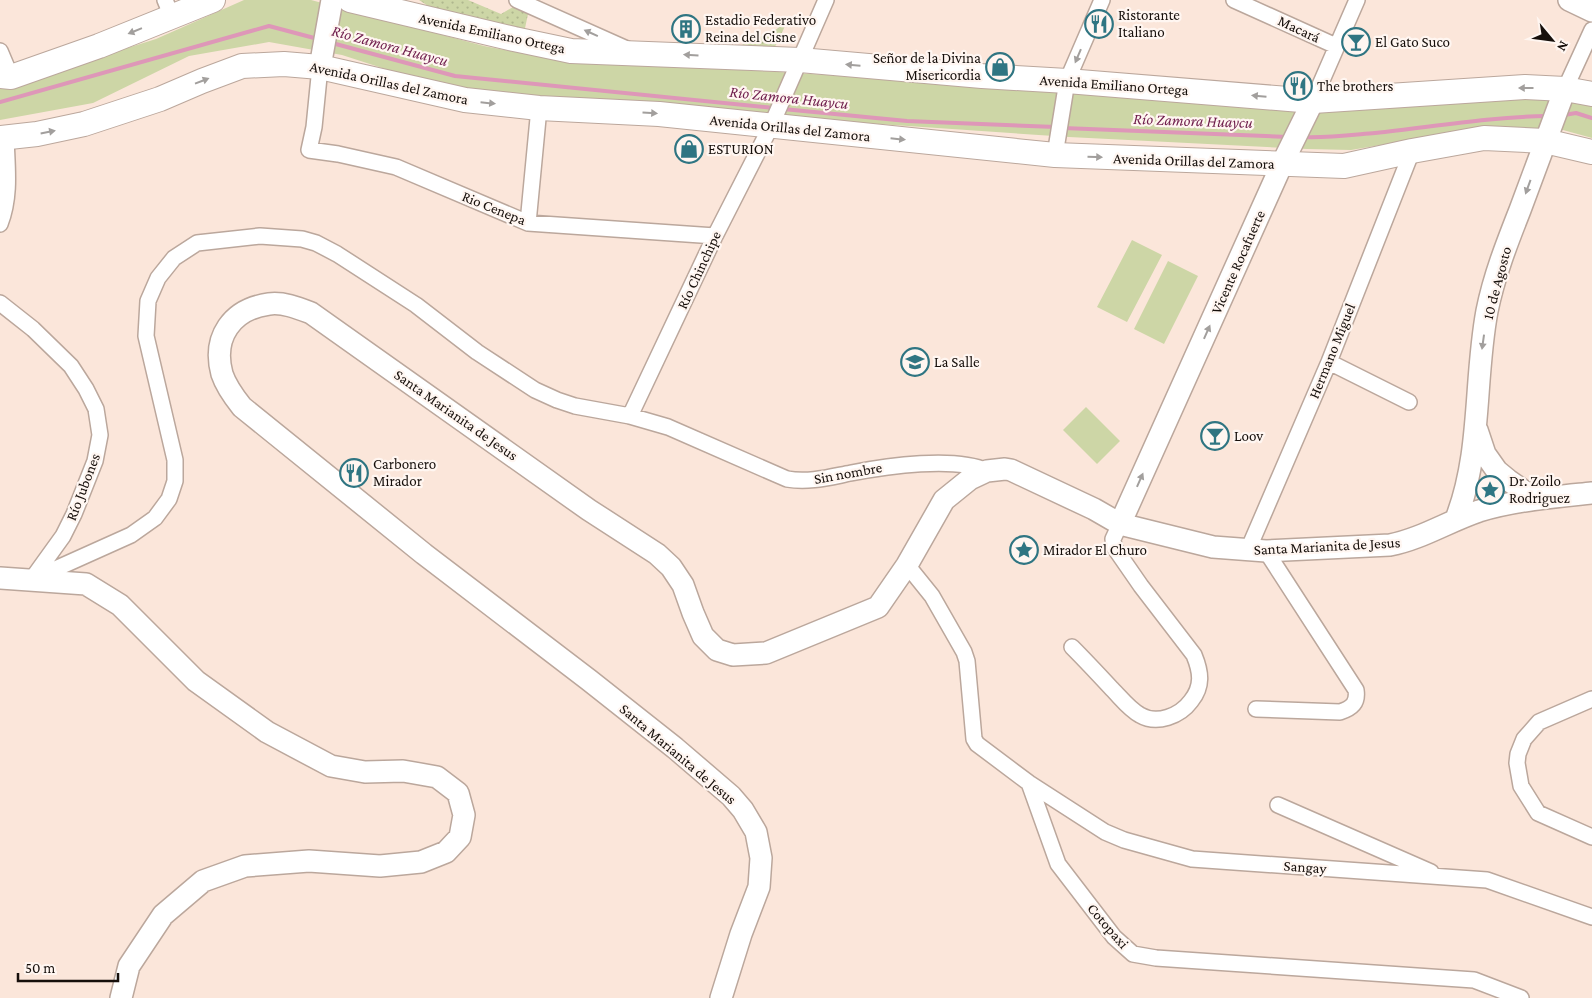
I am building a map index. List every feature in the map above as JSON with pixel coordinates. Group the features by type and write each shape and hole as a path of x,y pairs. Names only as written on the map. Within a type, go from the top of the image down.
{"main road":[{"path":"5,77 99,46 169,8 213,0"},
{"path":"1569,0 1592,11"},
{"path":"322,61 338,4"},
{"name":"Avenida Emiliano Ortega","path":"338,4 571,51 636,53 982,76 1066,86 1313,101 1525,87 1565,89 1592,94"},
{"name":"Avenida Orillas del Zamora","path":"3,138 36,134 84,124 160,99 242,66 322,61 465,100 539,108 774,120 1056,150 1344,166 1484,138 1545,141 1592,152"},
{"name":"10 de Agosto","path":"1456,519 1464,499 1468,481 1476,430 1482,344 1495,278 1565,89"},
{"name":"Vicente Rocafuerte","path":"1120,524 1282,164 1313,101"},
{"name":"Santa Marianita de Jesus","path":"721,998 741,934 759,887 761,858 756,832 743,810 731,796 675,748 424,554 242,407 231,392 222,374 219,356 222,337 234,319 248,309 270,304 291,306 311,312 589,510 657,554 671,567 683,585 692,613 703,636 717,650 733,655 766,653 878,607 907,565 944,500 970,479 987,471 1011,470 1094,509 1120,524 1213,547 1257,551 1390,545 1406,542 1456,519 1514,502 1549,497"},
{"name":"10 de Agosto","path":"1476,430 1485,454 1502,476 1525,492 1549,497"},
{"path":"1549,497 1592,493"},
{"path":"0,578 86,584 120,605 196,680 267,732 331,766 365,772 403,771 437,777 458,793 464,815 460,837 446,852 421,862 380,866 309,861 245,866 203,880 164,915 129,966 120,998"}],"street":[{"name":"Avenida Emiliano Ortega","path":"517,0 636,53"},
{"name":"Río Chinchipe","path":"630,416 714,236 774,120 826,0"},
{"path":"1056,150 1066,86 1102,0"},
{"name":"Macará","path":"1234,0 1336,46"},
{"name":"Vicente Rocafuerte","path":"1313,101 1357,0"},
{"path":"1565,89 1592,30"},
{"path":"0,51 5,77"},
{"name":"Rio Cenepa","path":"322,61 314,127 309,150 338,154 396,167 528,223 714,236"},
{"path":"528,223 539,108"},
{"path":"0,224 7,199 8,183 3,138"},
{"name":"Hermano Miguel","path":"1257,551 1412,151"},
{"name":"Sin nombre","path":"31,580 131,535 155,518 169,499 175,481 175,460 146,336 148,301 158,278 174,258 197,243 260,236 302,239 316,243 337,254 416,305 477,352 535,390 575,406 630,416 668,427 772,473 799,481 890,466 968,464 987,471"},
{"name":"Río Jubones","path":"0,303 33,328 71,366 96,409 100,435 95,461 74,514 63,536 31,580"},
{"path":"1329,362 1409,402"},
{"path":"1072,647 1141,716 1155,720 1170,717 1189,704 1197,693 1200,683 1198,666 1194,655 1119,557 1114,547 1113,539 1120,524"},
{"path":"1256,709 1340,712 1348,710 1357,698 1356,690 1257,551"},
{"path":"907,565 932,596 964,652 967,661 974,739 988,754 1029,783"},
{"path":"1592,699 1539,722 1524,740 1518,754 1517,763 1521,786 1538,812 1592,837"},
{"name":"Sangay","path":"1029,783 1105,832 1124,840 1192,859 1487,880 1592,917"},
{"name":"Cotopaxi","path":"1029,783 1058,864 1114,937 1133,954 1156,958 1474,980 1521,998"},
{"path":"1278,805 1442,877"}],"green space":[{"path":"244,0 311,0 484,46 548,58 975,84 1511,93 1592,102 1592,138 1563,130 1505,128 1446,134 1351,150 1307,149 1069,137 791,118 444,88 342,55 269,42 189,56 93,103 0,120 0,88 156,39"},
{"path":"419,0 468,0 501,14 513,7 528,14 524,33 439,13"},
{"path":"786,21 772,53 735,48 777,29"},
{"path":"1132,240 1162,255 1127,322 1097,307"},
{"path":"1168,261 1198,276 1164,344 1134,329"},
{"path":"1086,407 1120,441 1097,464 1063,430"}],"waterway":[{"name":"Río Zamora Huaycu","path":"0,102 269,26 318,39"},
{"name":"Río Zamora Huaycu","path":"332,43 455,76 774,108"},
{"name":"Río Zamora Huaycu","path":"783,109 907,121 1056,127"},
{"name":"Río Zamora Huaycu","path":"1564,115 1576,113 1592,118"},
{"name":"Río Zamora Huaycu","path":"1303,137 1396,131 1482,120 1547,116"},
{"name":"Río Zamora Huaycu","path":"1063,128 1288,137"}],"place":[{"name":"Ristorante Italiano","path":"1099,24"},
{"name":"Estadio Federativo Reina del Cisne","path":"686,29"},
{"name":"El Gato Suco","path":"1356,42"},
{"name":"Señor de la Divina Misericordia","path":"1000,67"},
{"name":"The brothers","path":"1298,86"},
{"name":"ESTURION","path":"689,149"},
{"name":"La Salle","path":"915,362"},
{"name":"Loov","path":"1215,436"},
{"name":"Carbonero Mirador","path":"354,473"},
{"name":"Dr. Zoilo Rodriguez","path":"1490,490"},
{"name":"Mirador El Churo","path":"1024,550"}]}
